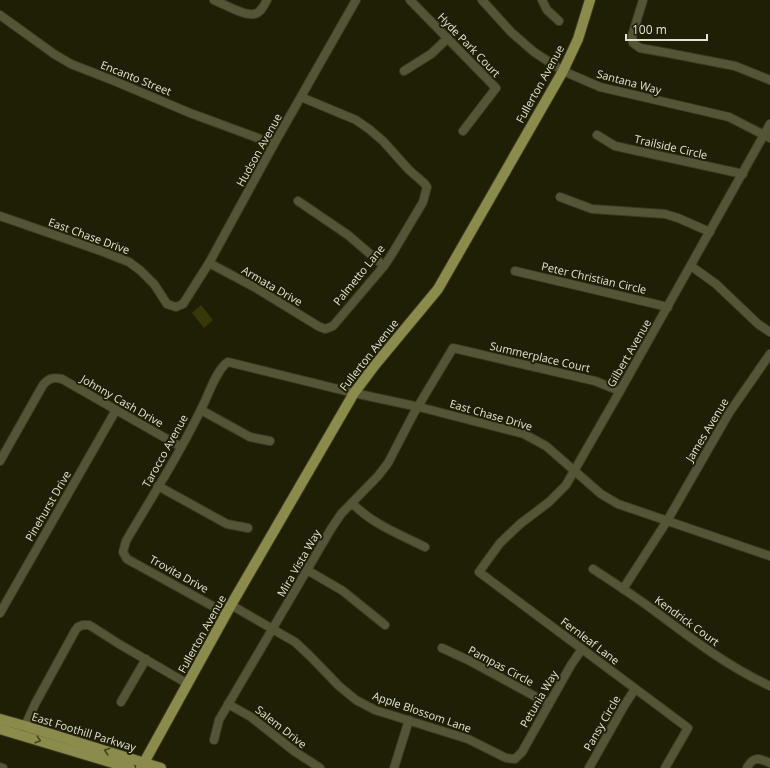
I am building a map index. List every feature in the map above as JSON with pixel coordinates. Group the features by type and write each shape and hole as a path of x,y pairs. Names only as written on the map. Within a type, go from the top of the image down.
{"main road":[{"name":"Fullerton Avenue","path":"143,765 229,609 354,393 375,365 438,289 563,71 578,39 590,0"},
{"name":"East Foothill Parkway","path":"0,719 143,765 161,768"},
{"name":"East Foothill Parkway","path":"0,729 130,768"}],"street":[{"path":"214,0 246,13 255,14 262,9 267,0"},
{"name":"Hudson Avenue","path":"176,307 183,304 209,263 274,144 356,0"},
{"name":"Hyde Park Court","path":"410,0 496,88 463,130"},
{"name":"Santana Way","path":"482,0 511,32 534,52 563,71 600,87 729,117 767,136"},
{"path":"542,0 547,10 559,21"},
{"path":"643,0 640,5 632,36 633,43 640,48 668,52 735,66 770,80"},
{"name":"Encanto Street","path":"0,15 70,64 190,113 274,144"},
{"path":"404,71 431,54 448,38"},
{"name":"Palmetto Lane","path":"301,97 356,120 369,129 383,141 409,170 427,187 423,202 384,266 333,326 325,328"},
{"name":"Gilbert Avenue","path":"479,572 500,543 520,524 549,502 566,485 743,174 767,136 770,124"},
{"name":"Trailside Circle","path":"597,135 615,146 743,174"},
{"path":"560,197 592,209 665,214 710,232"},
{"path":"298,201 348,235 384,266"},
{"name":"East Chase Drive","path":"0,216 129,262 154,284 167,304 176,307"},
{"name":"Armata Drive","path":"209,263 256,288 318,326 325,328"},
{"path":"691,266 716,284 758,324 770,332"},
{"name":"Peter Christian Circle","path":"514,271 668,307"},
{"name":"Summerplace Court","path":"453,348 595,381 620,391"},
{"name":"Mira Vista Way","path":"214,740 219,720 341,514 378,476 388,463 453,348"},
{"name":"James Avenue","path":"623,589 667,521 729,413 770,354"},
{"name":"East Chase Drive","path":"228,362 354,393 419,406 531,437 546,446 601,494 618,504 769,554"},
{"name":"Tarocco Avenue","path":"123,552 126,541 181,447 211,387 222,368 228,362"},
{"name":"Johnny Cash Drive","path":"0,461 43,385 47,380 52,378 62,379 181,447"},
{"name":"Pinehurst Drive","path":"0,613 116,410"},
{"path":"200,410 250,437 270,441"},
{"path":"158,486 227,524 248,528"},
{"path":"352,503 362,514 382,526 425,547"},
{"name":"Trovita Drive","path":"123,552 127,559 229,609"},
{"name":"Kendrick Court","path":"593,569 651,608 695,642 736,669 770,686"},
{"path":"307,570 343,590 386,624"},
{"name":"Fernleaf Lane","path":"479,572 688,728 665,768"},
{"name":"Apple Blossom Lane","path":"229,609 295,642 339,686 356,700 375,710 468,739 506,758 515,759"},
{"path":"25,726 35,704 75,631 78,627 83,625 89,625 188,684"},
{"name":"Pampas Circle","path":"442,648 470,661 549,704"},
{"name":"Petunia Way","path":"515,759 522,752 571,665 582,649"},
{"path":"121,702 146,659"},
{"name":"Pansy Circle","path":"589,768 635,689"},
{"name":"Salem Drive","path":"228,704 251,717 294,751 313,765 320,768"},
{"path":"394,768 409,720"},
{"path":"747,768 750,762 755,759 770,763"}],"shaded area":[{"path":"201,305 213,320 204,328 192,313"}]}
